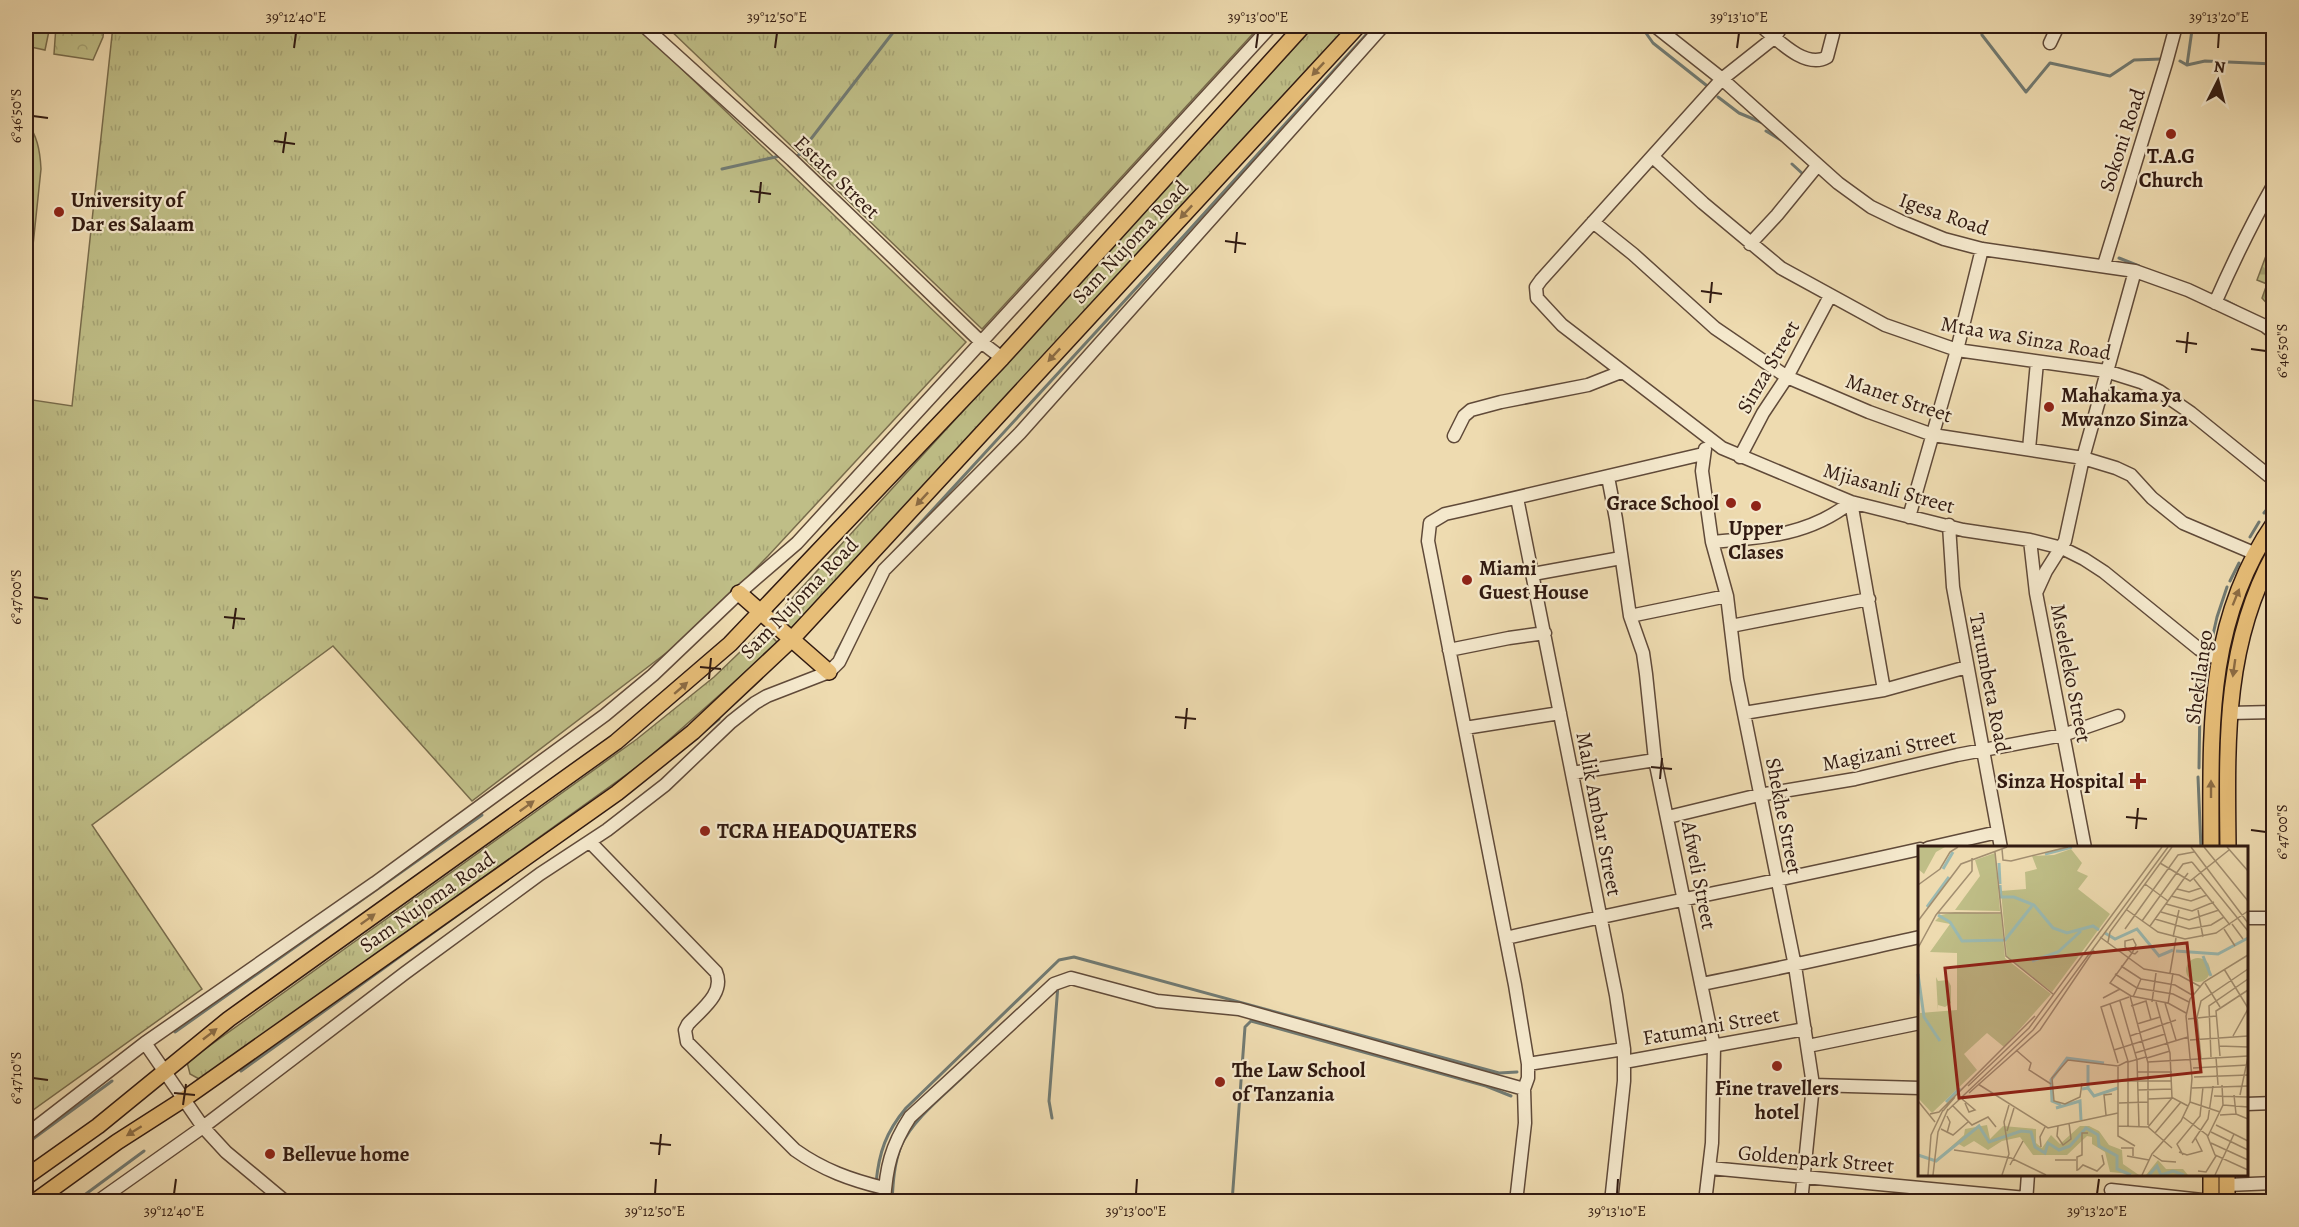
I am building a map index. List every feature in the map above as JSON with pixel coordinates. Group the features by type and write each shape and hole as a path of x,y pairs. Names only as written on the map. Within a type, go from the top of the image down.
{"main road":[{"name":"Sam Nujoma Road","path":"26,1177 98,1126 229,1019 616,742 730,644 1002,358 1303,26"},
{"name":"Sam Nujoma Road","path":"34,1202 117,1142 184,1099 617,793 693,732 792,639 1358,26"},
{"name":"Shekilango","path":"2211,846 2212,720 2218,659 2229,617 2256,554 2274,523"},
{"name":"Shekilango","path":"2228,846 2229,713 2234,672 2244,621 2274,554"},
{"path":"739,593 829,672"},
{"path":"2211,1176 2211,1201"},
{"path":"2227,1180 2227,1202"}],"street":[{"name":"Estate Street","path":"644,26 800,167 981,342 1002,358"},
{"path":"26,1135 145,1043 375,883 606,715 653,675 739,593 797,543 1271,26"},
{"path":"97,1202 203,1127 405,973 540,874 590,842 665,785 731,722 755,703 767,696 829,672 838,662 884,570 1020,433 1383,26"},
{"name":"Igesa Road","path":"1654,26 1722,79 1817,166 1849,192 1880,212 1935,236 1982,249 2135,271 2188,290 2265,326 2274,333"},
{"path":"1761,26 1802,57 1821,61 1829,52 1833,34"},
{"path":"1593,222 1722,79 1775,37 1782,26"},
{"path":"2050,43 2058,26"},
{"name":"Sokoni Road","path":"2103,265 2176,26"},
{"name":"Mtaa wa Sinza Road","path":"1653,157 1750,244 1781,268 1885,325 1957,350 2106,371 2141,382 2174,400 2274,480"},
{"path":"1750,244 1778,215 1817,166"},
{"path":"2215,303 2231,272 2246,233 2274,184"},
{"name":"Mjiasanli Street","path":"1593,222 1541,280 1536,287 1537,298 1547,312 1562,325 1708,440 1740,457 1851,502 1985,534 2030,540 2062,548 2104,572 2199,649 2218,659"},
{"name":"Manet Street","path":"1593,222 1633,254 1714,328 1787,377 1869,412 1933,435 2083,458 2131,475 2152,498 2183,523 2256,554"},
{"path":"1909,517 1957,350 1982,249"},
{"path":"2036,593 2046,571 2062,548 2083,458 2135,271"},
{"name":"Sinza Street","path":"1740,457 1763,413 1787,377 1830,296"},
{"path":"2029,448 2037,362"},
{"path":"1454,436 1464,416 1471,410 1588,385 1621,372"},
{"name":"Shekhe Street","path":"1708,440 1702,464 1712,542 1727,596 1737,679 1795,966 1813,1085 1801,1202"},
{"path":"1516,1202 1525,1123 1524,1089 1528,1078 1528,1064 1506,938 1428,541 1430,523 1445,514 1703,454"},
{"name":"Afweli Street","path":"1608,477 1630,616 1646,674 1655,760 1714,1047 1710,1168 1705,1202"},
{"name":"Malik Ambar Street","path":"1517,498 1616,995 1624,1056 1611,1202"},
{"path":"1712,542 1765,536 1806,528 1834,515 1851,502 1884,690"},
{"name":"Tarumbeta Road","path":"1949,525 1953,586 2001,846"},
{"name":"Mseleleko Street","path":"2030,540 2036,593 2085,846"},
{"path":"1533,574 1621,558"},
{"path":"1630,616 1727,596"},
{"path":"1731,626 1869,598"},
{"path":"1449,650 1500,639 1545,633"},
{"path":"1744,713 1884,690 1967,667"},
{"path":"2229,713 2274,712"},
{"path":"1465,728 1560,713"},
{"name":"Magizani Street","path":"1668,817 1759,795 1847,780 2063,735 2118,716"},
{"path":"1572,773 1655,760"},
{"path":"1937,846 1998,832"},
{"path":"590,842 716,972 719,980 716,993 688,1024 685,1030 687,1042 795,1150 813,1163 835,1174 884,1188"},
{"path":"1506,938 1918,849"},
{"path":"2248,918 2274,918"},
{"path":"1701,984 1795,966 1918,937"},
{"path":"884,1202 888,1159 899,1134 910,1117 1054,984 1071,978 1157,1001 1239,1009 1524,1089"},
{"path":"1808,1046 1918,1023"},
{"name":"Fatumani Street","path":"1528,1064 1714,1047 1806,1029"},
{"path":"145,1043 203,1127 226,1152 286,1202"},
{"path":"1813,1085 1918,1088"},
{"path":"2248,1104 2274,1103"},
{"name":"Goldenpark Street","path":"1710,1168 2026,1200"},
{"path":"2026,1200 2028,1176"},
{"path":"2227,1180 2274,1183"},
{"path":"2111,1190 2211,1201"}],"green space":[{"path":"26,26 50,26 45,50 26,46"},
{"path":"56,26 104,26 103,37 93,60 54,54"},
{"path":"113,26 637,26 966,342 768,556 695,631 472,801 333,646 92,825 202,989 26,1115 26,399 72,406"},
{"path":"666,26 1260,26 982,329"},
{"path":"1314,26 1350,26 792,631 781,620 786,605"},
{"path":"26,120 37,143 41,169 26,312 26,234 33,167 31,147 26,139"},
{"path":"2273,237 2274,310 2262,298 2267,284 2257,280"},
{"path":"764,629 778,643 644,762 201,1080 190,1074 187,1062 637,739 714,677"}],"waterway":[{"path":"797,157 898,26"},
{"path":"893,553 1374,26"},
{"path":"1641,26 1653,43 1706,85"},
{"path":"1981,26 1982,35 2026,92 2050,63 2110,76 2134,60 2162,59"},
{"path":"2187,65 2192,30"},
{"path":"2180,61 2187,65 2205,61 2274,64"},
{"path":"1718,97 1739,113 1763,123"},
{"path":"1766,131 1781,140"},
{"path":"722,169 780,156"},
{"path":"1792,164 1804,175"},
{"path":"2119,258 2139,266"},
{"path":"2221,298 2236,306"},
{"path":"2264,513 2274,500"},
{"path":"2250,537 2259,522"},
{"path":"2230,581 2239,563"},
{"path":"2209,652 2227,587"},
{"path":"836,653 845,637"},
{"path":"2201,692 2203,671"},
{"path":"2199,768 2200,703"},
{"path":"702,733 719,719"},
{"path":"2198,777 2201,846"},
{"path":"175,1032 482,815"},
{"path":"241,1071 512,876"},
{"path":"876,1183 885,1143 893,1125 906,1108 1059,960 1074,957 1499,1073 1517,1072"},
{"path":"1052,1118 1049,1101 1058,985"},
{"path":"1232,1202 1245,1027 1251,1021 1486,1086 1511,1096"},
{"path":"892,1202 893,1181 901,1146 922,1115 970,1070"},
{"path":"26,1144 112,1081"},
{"path":"75,1202 144,1151"},
{"path":"875,1202 876,1190"}],"place":[{"name":"T.A.G Church","path":"2171,134"},
{"name":"University of Dar es Salaam","path":"59,212"},
{"name":"Mahakama ya Mwanzo Sinza","path":"2049,407"},
{"name":"Grace School","path":"1731,503"},
{"name":"Upper Clases","path":"1756,506"},
{"name":"Miami Guest House","path":"1467,580"},
{"name":"Sinza Hospital","path":"2138,781"},
{"name":"TCRA HEADQUATERS","path":"705,831"},
{"name":"Fine travellers hotel","path":"1777,1066"},
{"name":"The Law School of Tanzania","path":"1220,1082"},
{"name":"Bellevue home","path":"270,1154"}]}
